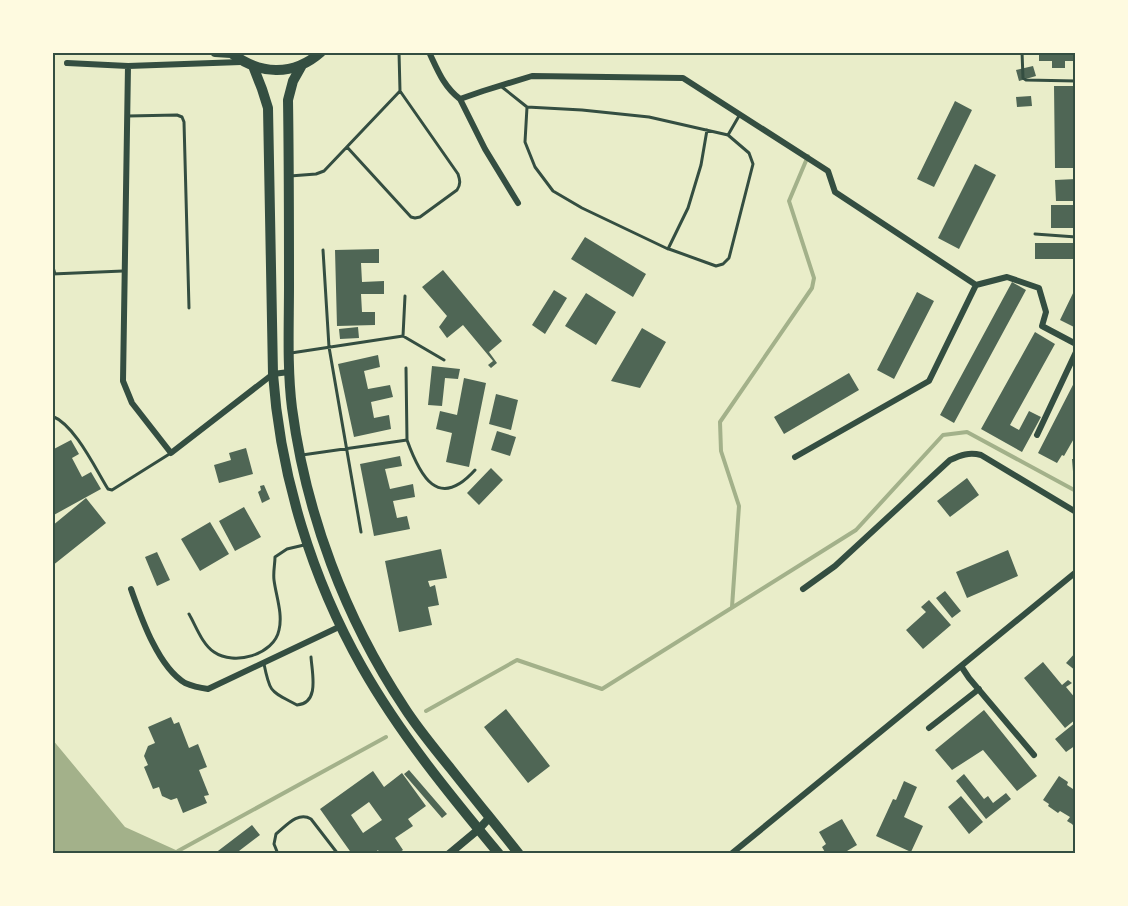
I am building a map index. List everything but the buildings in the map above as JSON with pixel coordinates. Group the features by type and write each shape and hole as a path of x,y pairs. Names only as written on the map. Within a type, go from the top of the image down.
{"main road":[{"path":"215,52 231,53 248,64 269,70 286,70 302,65 323,53"},
{"path":"248,64 262,89 268,108 275,407 285,464 318,574 362,667 393,716 499,854"},
{"path":"302,65 293,81 288,100 289,354 292,406 299,456 311,502 327,553 375,661 405,709 519,854"}],"street":[{"path":"429,52 450,92 460,99 485,149 518,203"},
{"path":"68,63 128,66 248,64"},
{"path":"128,66 123,381 132,403 171,453 273,374 290,372"},
{"path":"460,99 532,76 683,78 828,171 835,192 976,285 1007,277 1040,288 1046,312 1042,326 1076,344"},
{"path":"795,457 929,381 976,285"},
{"path":"1037,435 1076,352"},
{"path":"803,589 835,566 950,460 962,455 972,453 981,455 1076,512"},
{"path":"731,854 1076,572"},
{"path":"131,589 153,643 170,670 186,683 208,689 341,626"},
{"path":"961,666 1034,755"},
{"path":"929,728 979,689"},
{"path":"449,854 489,818"}],"lane":[{"path":"347,147 411,217 420,217 460,186 458,174 400,91 399,52"},
{"path":"1022,52 1023,78 1026,80 1076,81"},
{"path":"501,86 527,107 649,117 728,135 749,153 753,164 729,258 723,264 716,266 668,249 582,208 553,191 535,167 525,142 527,107"},
{"path":"289,176 316,174 324,171 400,91"},
{"path":"728,135 740,114"},
{"path":"128,116 177,115 182,117 184,122 189,308"},
{"path":"668,249 688,208 701,165 706,130"},
{"path":"1035,234 1076,237"},
{"path":"323,250 328,347 361,532"},
{"path":"52,264 54,274 125,271"},
{"path":"402,336 405,296"},
{"path":"289,354 402,336 444,360"},
{"path":"406,368 408,440 415,460 426,479 438,488 451,488 465,481 475,470"},
{"path":"52,416 71,429 108,489 112,490 171,453"},
{"path":"299,456 408,440"},
{"path":"189,614 204,641 214,652 234,660 253,656 271,645 279,633 280,618 273,577 275,557 287,549 309,544"},
{"path":"264,664 273,692 297,705 302,705 312,696 311,657"},
{"path":"278,854 274,844 276,834 298,816 306,816 311,819 338,854"}],"shaded area":[{"path":"52,739 125,827 181,853 53,853"}],"waterway":[{"path":"732,607 739,506 721,451 720,422 812,288 814,278 789,201 808,156"},
{"path":"426,711 517,660 602,689 856,530 943,435 967,432 1076,491"},
{"path":"178,851 386,737"}]}
